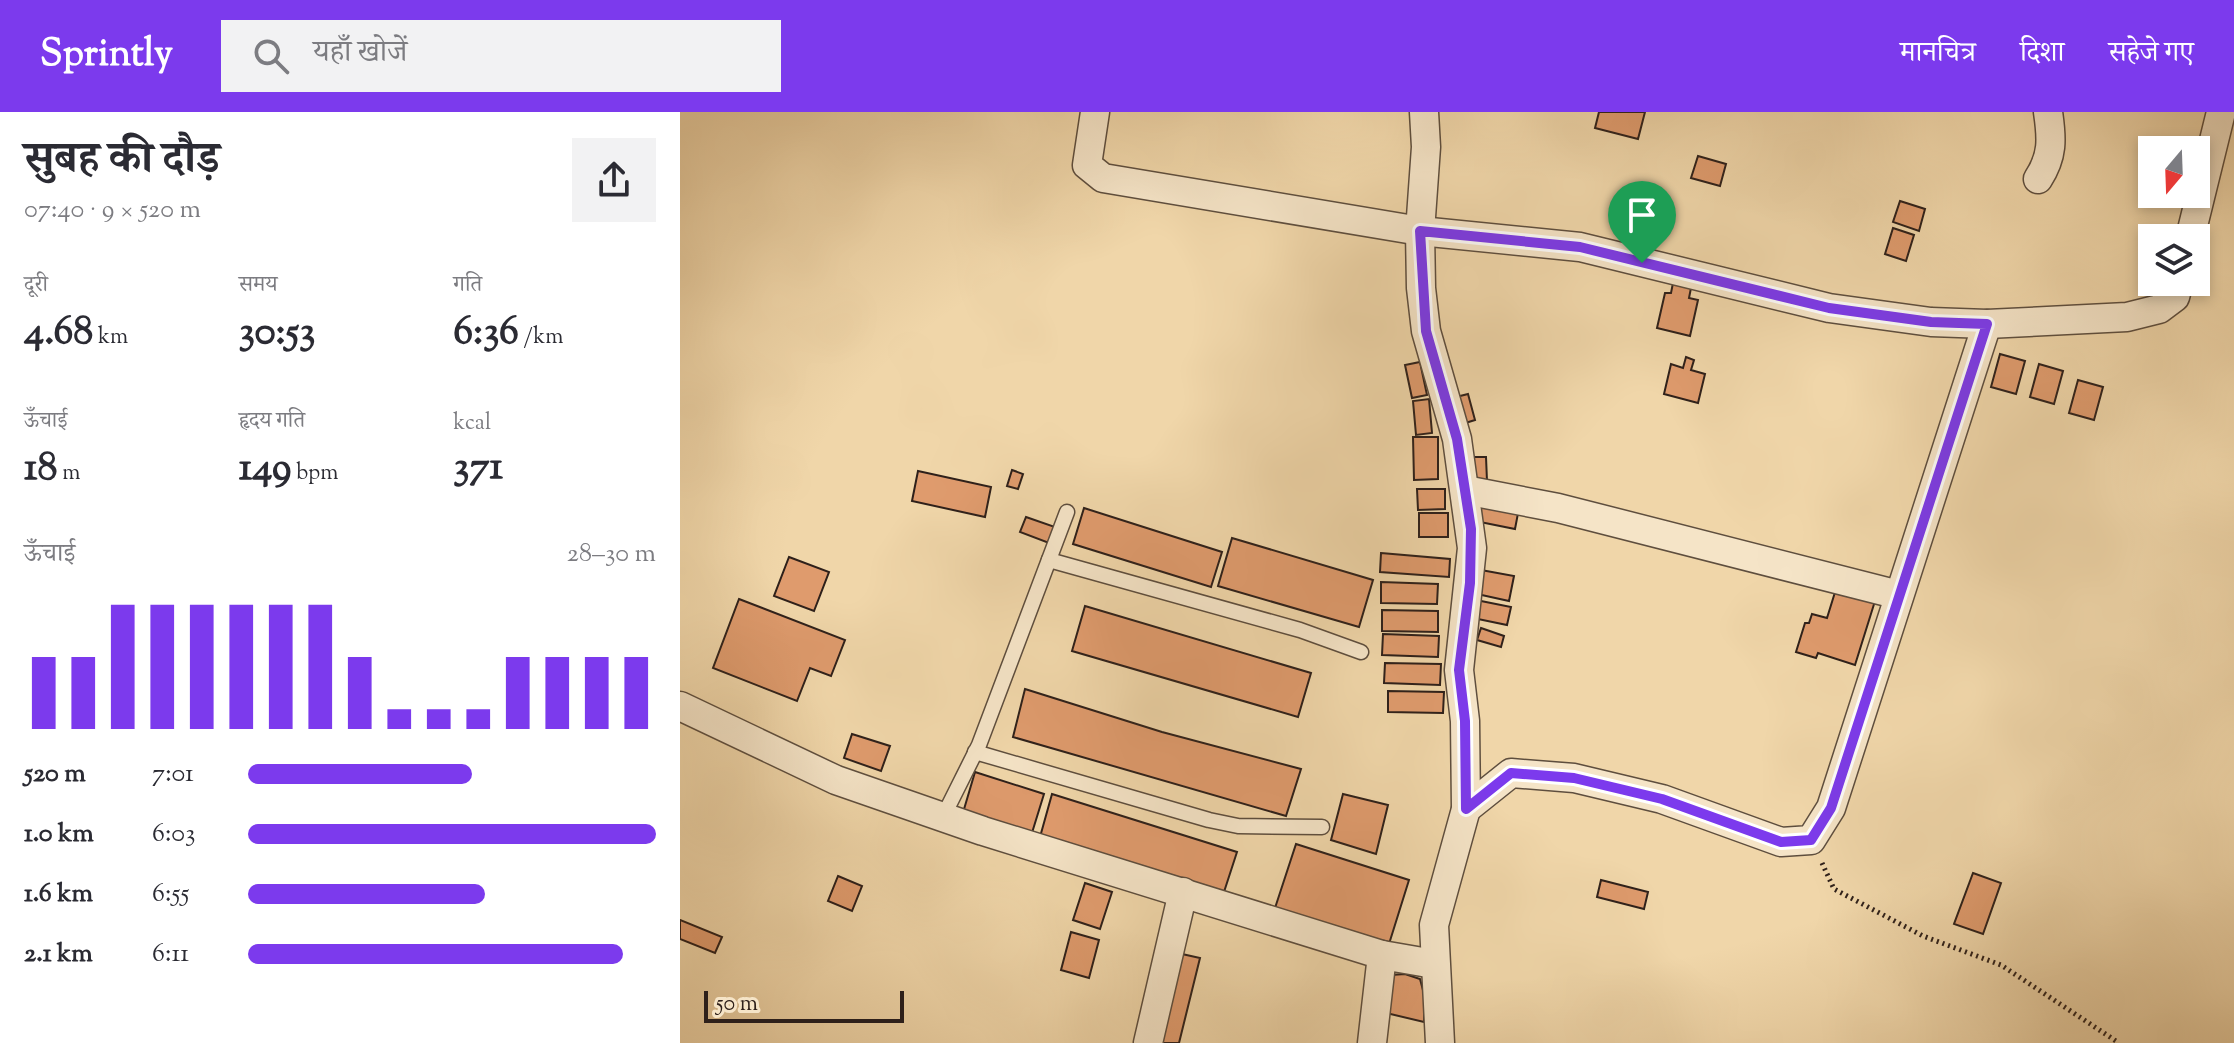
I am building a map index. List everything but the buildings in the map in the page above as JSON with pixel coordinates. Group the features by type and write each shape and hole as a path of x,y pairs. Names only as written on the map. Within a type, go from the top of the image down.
{"street":[{"path":"1095,112 1087,165 1103,178 1420,231 1580,247 1829,308 1931,322 1987,324 2127,317 2159,309 2175,296"},
{"path":"1424,112 1426,147 1420,231 1426,331 1457,439 1472,548 1459,670 1465,721 1466,809 1434,925 1440,1043"},
{"path":"2038,179 2050,161 2052,139 2048,112"},
{"path":"2193,224 2221,112"},
{"path":"1466,809 1511,773 1574,778 1662,799 1781,842 1811,840 1831,808 1987,324"},
{"path":"1465,490 1558,508 1899,595"},
{"path":"680,706 836,780 943,817 1382,955 1434,964"},
{"path":"1148,1043 1183,892"},
{"path":"1372,1043 1382,955"}],"lane":[{"path":"943,817 975,752 1067,512"},
{"path":"1049,560 1300,630 1361,652"},
{"path":"975,752 1209,820 1238,826 1322,827"}],"path":[{"path":"1811,840 1834,889 1923,936 2001,965 2119,1043"}],"route":[{"path":"1420,231 1580,247 1642,263 1829,308 1931,322 1987,324 1831,808 1811,840 1781,842 1662,799 1574,778 1511,773 1466,809 1465,721 1459,670 1470,583 1471,529 1457,439 1442,396 1426,331 1421,288 1420,231"}]}
